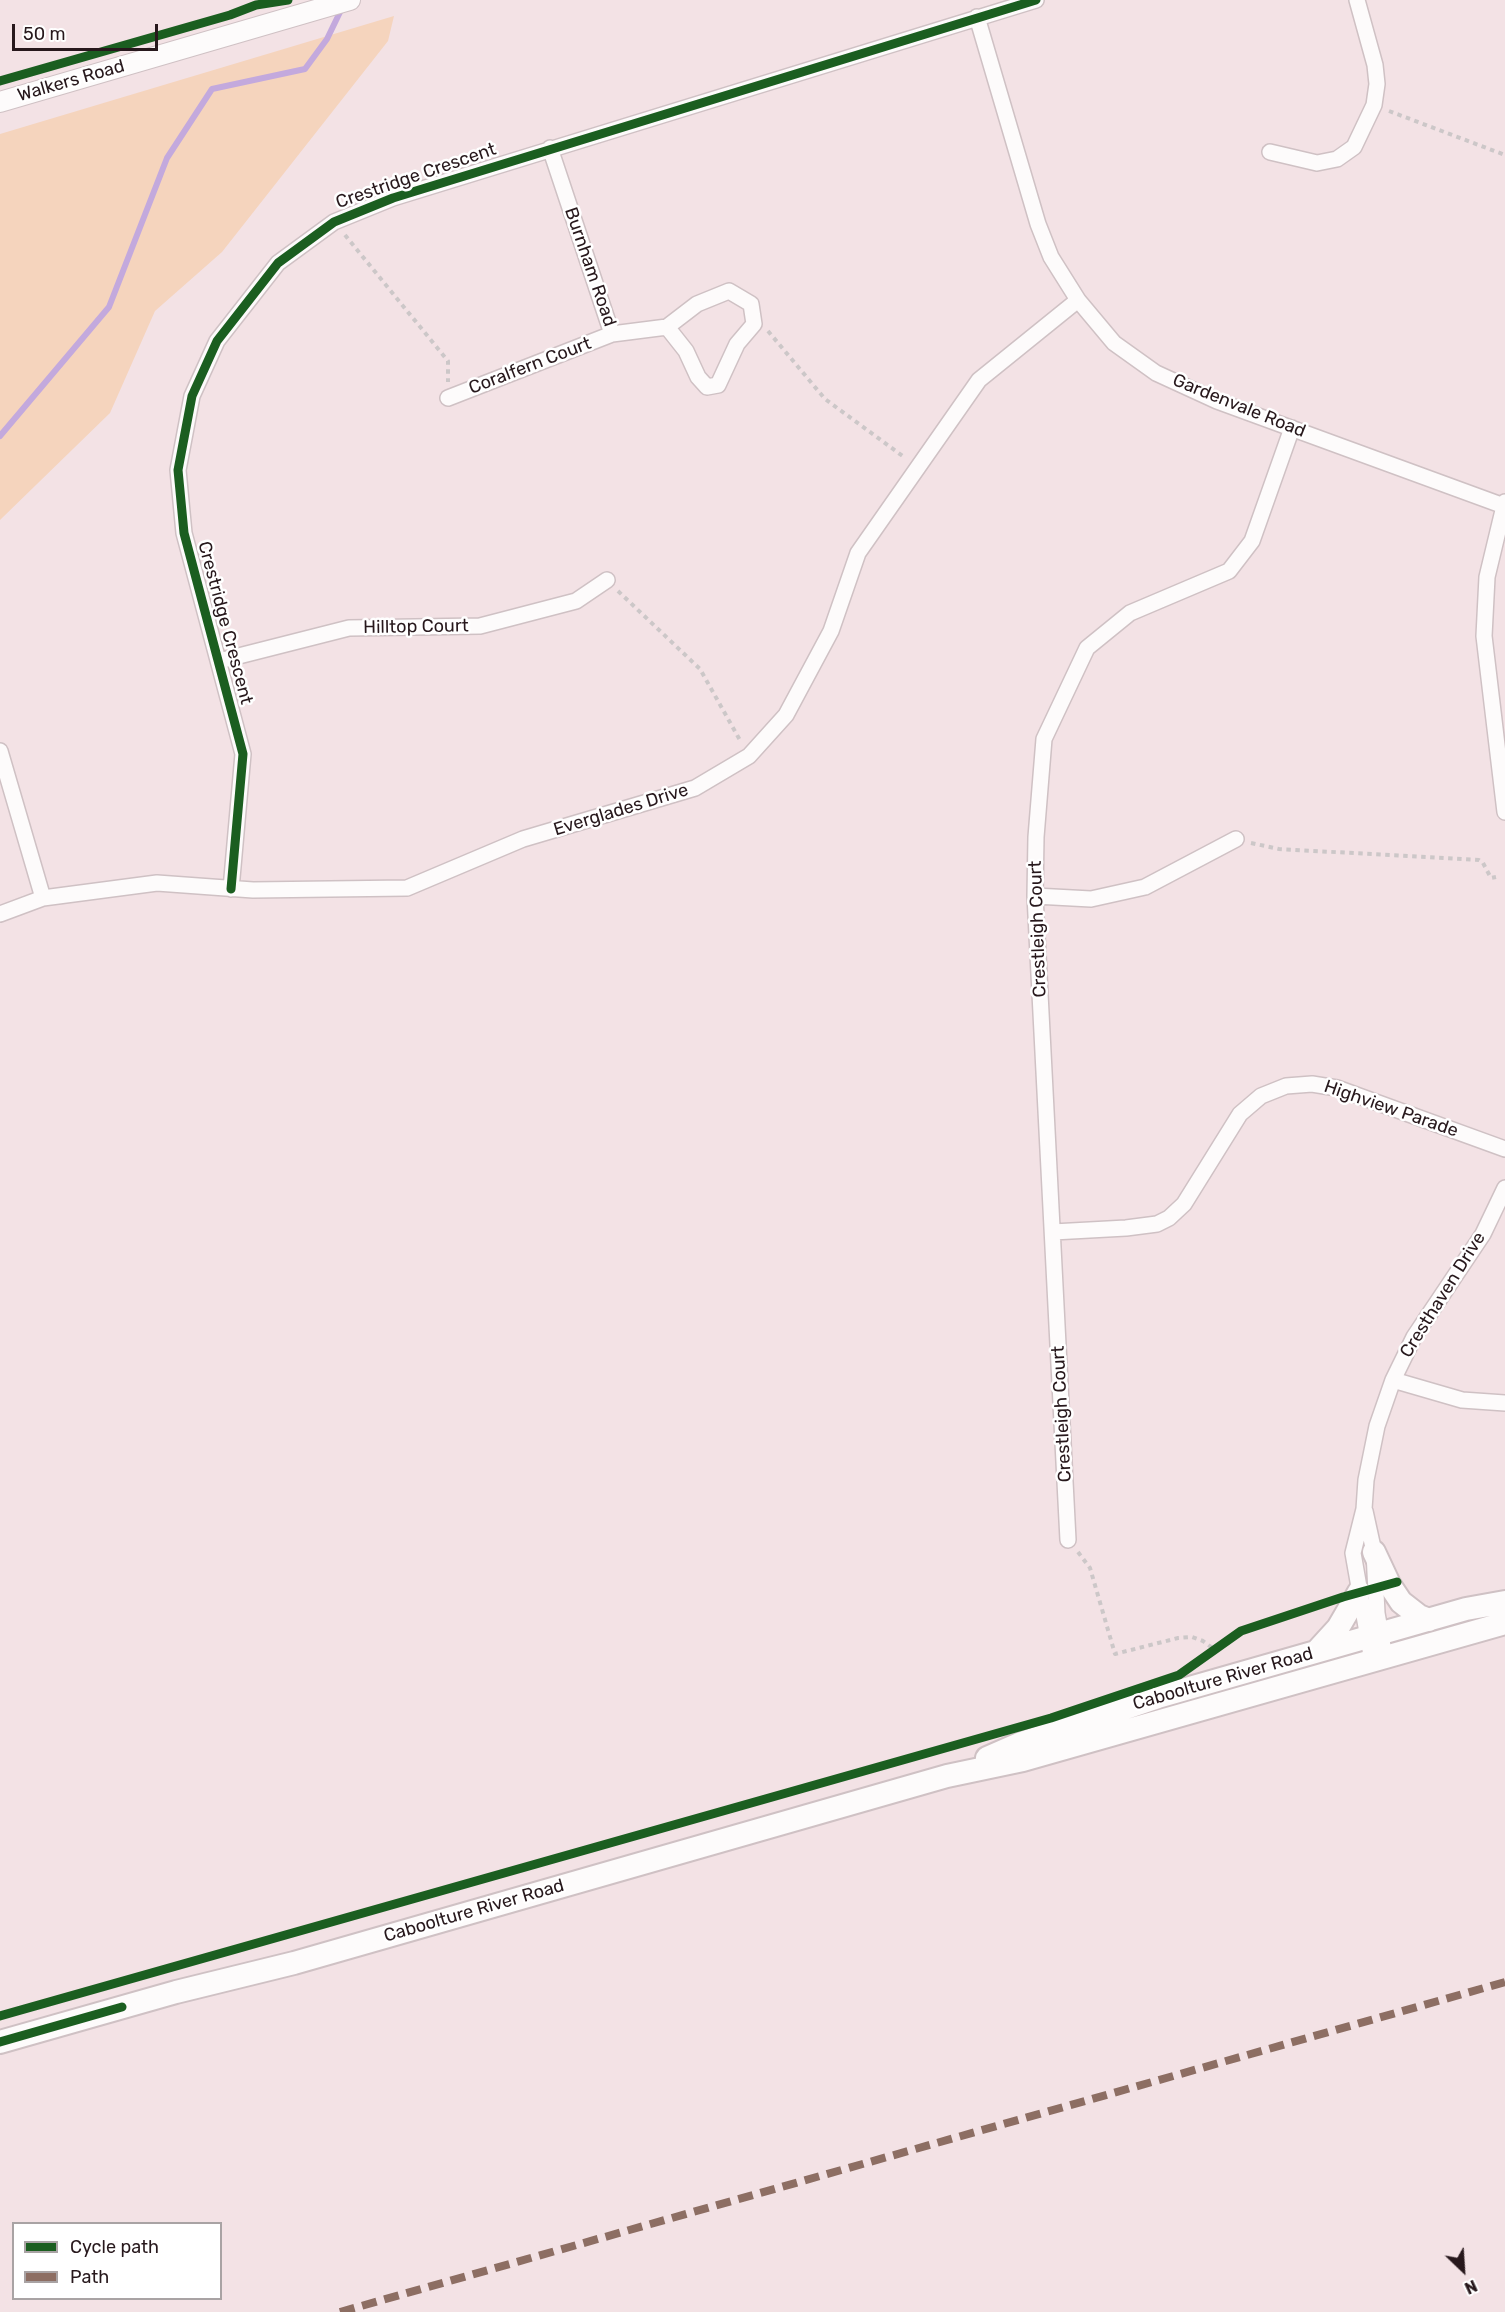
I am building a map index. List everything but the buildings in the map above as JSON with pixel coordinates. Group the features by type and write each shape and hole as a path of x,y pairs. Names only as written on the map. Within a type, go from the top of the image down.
{"main road":[{"path":"1374,1552 1389,1584 1401,1602 1419,1616 1429,1620"},
{"path":"1317,1652 1338,1628 1359,1592"},
{"name":"Caboolture River Road","path":"948,1776 1018,1744 1147,1700 1429,1620 1505,1602"},
{"name":"Caboolture River Road","path":"0,2042 176,1992 294,1963 948,1776 1023,1760 1505,1623"}],"street":[{"name":"Walkers Road","path":"0,102 350,0"},
{"name":"Crestridge Crescent","path":"231,889 243,754 184,533 178,470 192,396 217,340 278,263 334,222 393,198 1036,0"},
{"path":"1270,152 1317,163 1337,159 1354,147 1374,105 1377,84 1375,65 1357,0"},
{"name":"Gardenvale Road","path":"977,17 1038,224 1051,257 1078,300 1114,342 1156,373 1217,401 1504,504"},
{"name":"Burnham Road","path":"550,148 612,334 667,327"},
{"path":"729,291 751,304 754,324 737,344 718,385 706,387 698,377 686,351 667,327 697,304 729,291"},
{"name":"Everglades Drive","path":"0,914 43,898 157,883 253,891 407,888 523,839 695,788 749,756 786,715 831,632 858,553 979,380 1078,300"},
{"name":"Coralfern Court","path":"448,398 612,334"},
{"name":"Crestleigh Court","path":"1068,1540 1035,896 1036,837 1044,739 1087,648 1130,613 1229,571 1252,541 1292,428"},
{"path":"1504,504 1487,577 1484,636 1505,812"},
{"name":"Hilltop Court","path":"219,661 350,628 480,626 576,601 607,580"},
{"path":"0,751 43,898"},
{"path":"1035,896 1091,898 1145,887 1236,839"},
{"name":"Highview Parade","path":"1053,1232 1126,1228 1157,1224 1169,1218 1184,1204 1240,1114 1261,1096 1286,1086 1312,1083 1337,1088 1505,1149"},
{"name":"Cresthaven Drive","path":"1379,1659 1359,1592 1353,1553 1364,1509 1370,1452 1379,1418 1393,1380 1414,1337 1483,1234 1505,1188"},
{"path":"1393,1380 1462,1400 1505,1402"},
{"name":"Cresthaven Drive","path":"1364,1509 1374,1552 1374,1636"}],"path":[{"path":"1374,105 1505,155"},
{"path":"334,222 448,361 448,398"},
{"path":"754,324 771,333 825,399 918,467"},
{"path":"607,580 700,669 749,756"},
{"path":"1236,839 1279,849 1479,860 1491,878 1496,877"},
{"path":"1068,1540 1090,1568 1115,1654 1178,1638 1203,1641 1215,1650"},
{"path":"1205,1658 1224,1643"}],"shaded area":[{"path":"394,16 388,41 222,252 155,311 110,413 0,520 0,134"}],"waterway":[{"path":"0,436 109,307 167,158 212,89 305,69 327,39 342,8"}],"marked path":[{"path":"340,2312 1505,1982"}],"cycle path":[{"path":"0,81 230,15 256,5 288,0"},
{"path":"231,889 243,754 184,533 178,470 192,396 217,341 278,263 334,222 393,198 1036,0"},
{"path":"0,2016 1051,1718 1179,1675 1241,1631 1343,1597 1397,1582"},
{"path":"0,2042 122,2007"}]}
